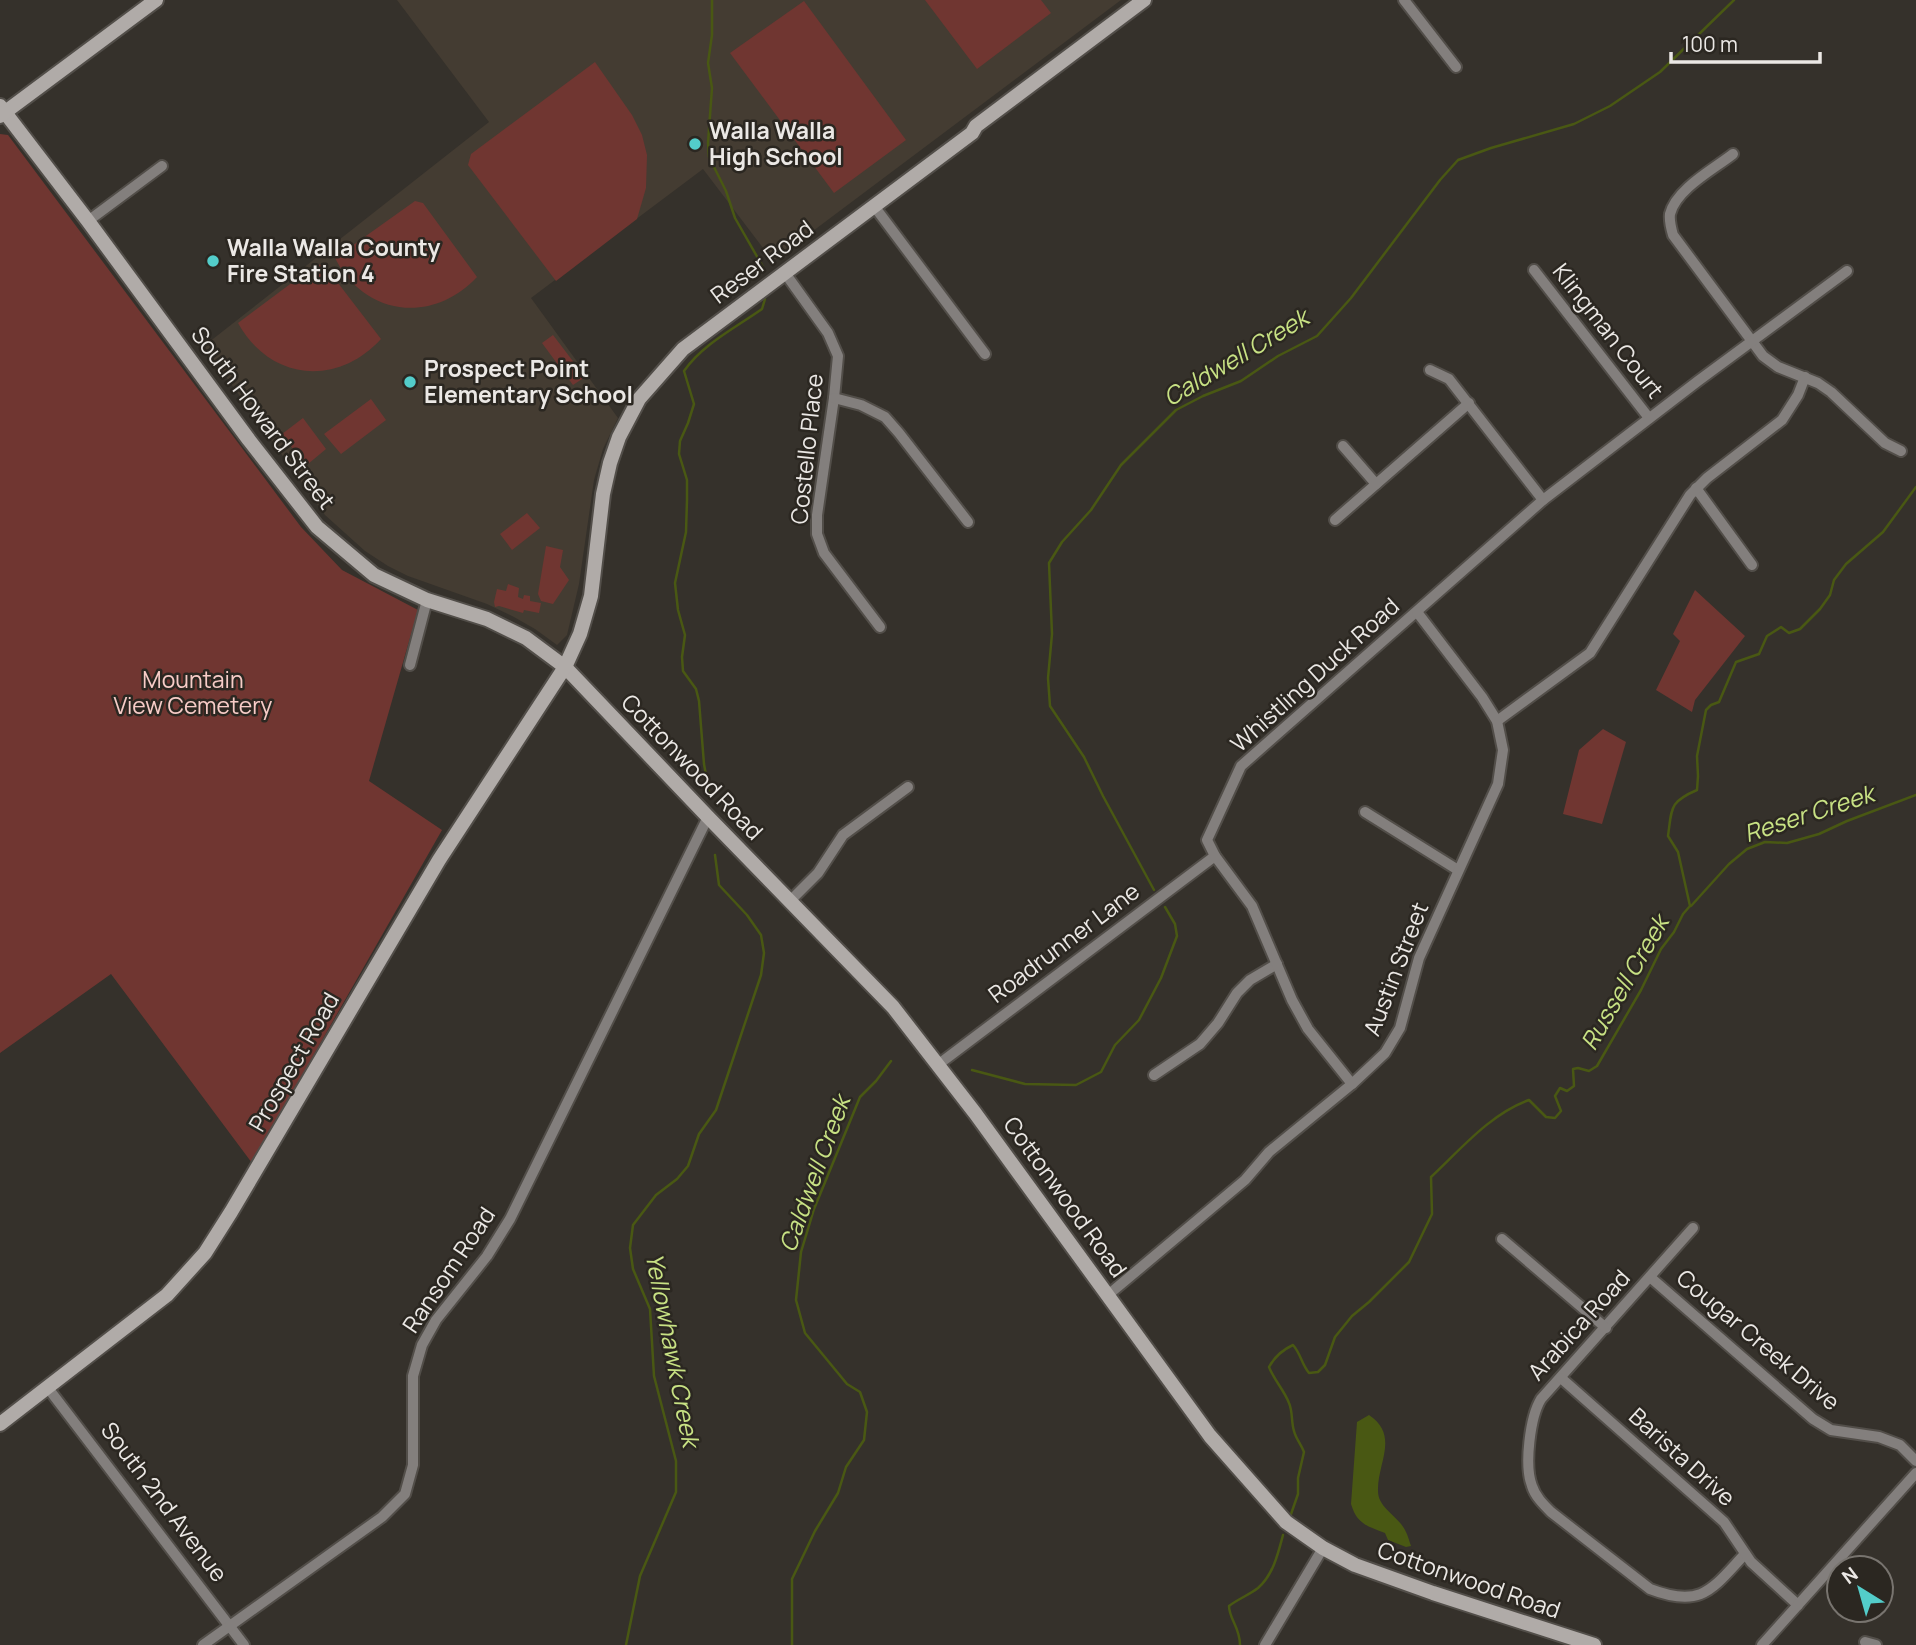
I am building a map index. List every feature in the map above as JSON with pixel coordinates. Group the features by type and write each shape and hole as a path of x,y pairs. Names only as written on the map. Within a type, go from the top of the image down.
{"main road":[{"path":"2,112 156,0"},
{"name":"Reser Road","path":"565,667 580,634 591,596 603,495 610,463 619,437 639,399 683,349 1143,0"},
{"name":"South Howard Street","path":"2,112 88,221 249,440 317,527 374,575 427,600 487,619 526,638 565,667"},
{"name":"Cottonwood Road","path":"565,667 893,1007 939,1064 1210,1436 1286,1522 1323,1548 1355,1565 1594,1645"},
{"name":"Prospect Road","path":"0,1424 167,1294 205,1253 232,1212 439,860 565,667"}],"street":[{"path":"1404,0 1455,67"},
{"path":"1733,154 1687,188 1678,198 1670,212 1673,235 1763,356 1778,367 1818,383 1885,443 1901,451"},
{"path":"88,221 162,166"},
{"path":"874,206 985,354"},
{"name":"Klingman Court","path":"1534,270 1649,418"},
{"name":"Whistling Duck Road","path":"1215,856 1207,840 1241,766 1543,500 1847,271"},
{"name":"Costello Place","path":"785,273 828,333 838,356 817,515 817,534 824,553 880,627"},
{"path":"1430,370 1449,379 1543,500"},
{"path":"1497,722 1590,653 1696,488 1782,420 1798,395 1805,377"},
{"path":"834,398 861,405 885,417 968,522"},
{"path":"1335,520 1469,403"},
{"path":"1343,446 1376,484"},
{"path":"1696,488 1752,565"},
{"path":"410,665 427,600"},
{"name":"Austin Street","path":"1108,1296 1245,1180 1269,1152 1352,1084 1385,1053 1400,1028 1419,958 1498,784 1503,750 1497,722 1417,612"},
{"path":"790,901 818,873 843,835 908,787"},
{"path":"1365,812 1458,870"},
{"name":"Ransom Road","path":"203,1645 382,1517 405,1494 413,1465 413,1376 422,1345 436,1320 487,1256 510,1219 708,817"},
{"path":"1215,856 1252,906 1292,1000 1308,1029 1352,1084"},
{"name":"Roadrunner Lane","path":"939,1064 1215,856"},
{"path":"1154,1074 1200,1044 1218,1023 1237,993 1250,980 1277,964"},
{"name":"Arabica Road","path":"1693,1228 1541,1399 1535,1409 1532,1423 1529,1475 1532,1489 1551,1512 1650,1589 1665,1595 1693,1597 1705,1594 1745,1554"},
{"path":"1502,1239 1606,1328"},
{"name":"Cougar Creek Drive","path":"1650,1277 1813,1419 1831,1430 1880,1437 1900,1445 1916,1461"},
{"name":"Barista Drive","path":"1561,1377 1724,1522 1751,1562 1798,1605"},
{"name":"South 2nd Avenue","path":"48,1388 244,1645"},
{"path":"1762,1645 1916,1472"},
{"path":"1265,1645 1323,1548"}],"shaded area":[{"path":"397,0 1121,0 773,261 703,169 531,298 618,418 603,449 594,480 579,584 567,635 557,645 514,617 487,604 408,576 365,551 325,515 204,346 489,122"},
{"path":"1369,1415 1378,1423 1385,1441 1379,1497 1402,1525 1411,1546 1406,1547 1388,1540 1385,1533 1356,1516 1351,1504 1357,1422"}],"green space":[{"path":"925,0 1041,0 1051,13 977,69"},
{"path":"804,1 906,140 834,193 730,53"},
{"path":"595,62 632,115 642,135 647,155 646,188 637,219 556,281 468,165 471,154"},
{"name":"Mountain View Cemetery","path":"0,134 8,135 301,527 342,570 418,610 369,781 442,830 252,1163 111,974 0,1053"},
{"path":"415,201 423,203 477,277 459,292 440,302 421,307 401,307 382,302 364,292 348,278 335,258"},
{"path":"317,264 325,266 381,339 364,354 345,365 305,371 268,357 238,323"},
{"path":"553,335 585,377 573,385 542,343"},
{"path":"371,399 386,420 341,454 324,434"},
{"path":"303,418 326,449 308,464 304,464 282,434"},
{"path":"527,513 540,528 512,550 500,534"},
{"path":"546,546 563,550 560,567 569,580 553,604 541,601 538,594"},
{"path":"508,584 519,588 518,597 523,599 524,595 530,596 530,601 541,603 539,613 524,610 523,613 495,607 497,589 506,591"},
{"path":"1695,590 1745,636 1695,700 1692,712 1656,690 1680,641 1673,634"},
{"path":"1603,729 1626,742 1602,824 1563,814 1579,750"}],"waterway":[{"name":"Yellowhawk Creek","path":"712,0 712,35 708,63 712,88 709,157 726,191 735,218 763,267"},
{"name":"Caldwell Creek","path":"1154,890 1084,757 1050,706 1048,678 1052,634 1049,563 1062,542 1091,510 1121,465 1176,410 1241,381 1278,356 1317,336 1351,298 1458,160 1574,124 1610,106 1660,72 1734,0"},
{"name":"Yellowhawk Creek","path":"709,792 699,701 696,689 683,671 685,635 678,610 675,583 686,532 687,480 679,454 680,441 694,404 684,371 710,345 762,309 765,299"},
{"name":"Russell Creek","path":"1290,1517 1298,1494 1298,1478 1304,1452 1294,1431 1289,1403 1269,1367 1271,1363 1293,1345 1309,1373 1318,1372 1325,1365 1335,1337 1352,1316 1409,1262 1432,1214 1431,1177 1477,1133 1515,1106 1529,1100 1546,1117 1555,1118 1561,1111 1555,1096 1560,1088 1567,1091 1574,1086 1573,1069 1589,1071 1597,1066 1641,990 1661,949 1690,906 1678,852 1668,836 1670,819 1677,802 1697,790 1697,756 1706,710 1719,702 1736,662 1759,654 1767,636 1781,627 1789,633 1800,629 1820,609 1830,595 1834,580 1846,564 1883,532 1916,487"},
{"name":"Reser Creek","path":"1691,906 1729,864 1747,849 1765,842 1787,843 1819,834 1916,795"},
{"name":"Yellowhawk Creek","path":"626,1645 640,1576 676,1492 676,1461 654,1376 650,1309 633,1269 630,1248 633,1225 656,1195 677,1179 688,1166 699,1134 716,1110 761,975 764,953 761,935 747,915 719,885 715,855"},
{"name":"Caldwell Creek","path":"972,1070 1025,1084 1076,1085 1101,1072 1115,1045 1139,1020 1161,978 1177,936 1175,924 1165,907"},
{"name":"Caldwell Creek","path":"792,1645 792,1579 815,1531 838,1493 846,1467 864,1440 867,1412 860,1392 847,1384 805,1333 796,1300 801,1252 814,1209 860,1097 891,1061"},
{"name":"Russell Creek","path":"1240,1645 1229,1606 1255,1590 1268,1577 1283,1535"}],"place":[{"name":"Walla Walla High School","path":"695,144"},
{"name":"Walla Walla County Fire Station 4","path":"213,261"},
{"name":"Prospect Point Elementary School","path":"410,382"}]}
